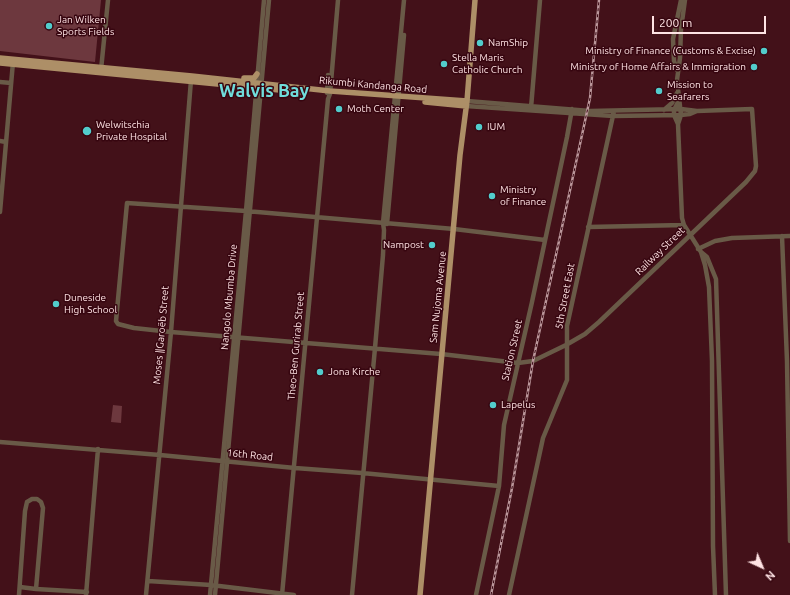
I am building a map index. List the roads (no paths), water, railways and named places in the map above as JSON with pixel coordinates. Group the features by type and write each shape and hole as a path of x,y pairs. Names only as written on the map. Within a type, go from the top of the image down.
{"main road":[{"name":"Sam Nujoma Avenue","path":"420,595 441,354 475,0"},
{"name":"Rikumbi Kandanga Road","path":"0,58 13,62"},
{"name":"Rikumbi Kandanga Road","path":"0,63 13,62 328,94 466,104"},
{"path":"232,80 239,78 254,78 258,74"},
{"name":"Rikumbi Kandanga Road","path":"192,79 232,80 259,86"}],"street":[{"path":"101,70 108,0"},
{"name":"Nangolo Mbumba Drive","path":"259,86 258,74 264,0"},
{"name":"Nangolo Mbumba Drive","path":"215,595 214,586 236,336 259,86 269,0"},
{"name":"Theo-Ben Gurirab Street","path":"282,594 295,468 335,0"},
{"name":"Theo-Ben Gurirab Street","path":"328,94 338,0"},
{"path":"352,595 406,0"},
{"path":"531,109 540,0"},
{"path":"681,0 673,39 674,61 677,72 678,100 681,109 678,124 682,218 684,225 705,265 709,288 712,361 714,487 713,546 715,595"},
{"path":"677,72 680,58 681,29 685,0"},
{"path":"0,212 13,62"},
{"name":"Moses ǁGaroëb Street","path":"146,595 171,332 180,206 192,79"},
{"path":"0,82 11,83"},
{"path":"664,110 672,103 678,91"},
{"path":"678,100 674,110 674,115 678,124"},
{"name":"Rikumbi Kandanga Road","path":"466,104 572,112 587,111 614,114 681,115"},
{"path":"681,109 697,111"},
{"name":"Rikumbi Kandanga Road","path":"614,114 681,109"},
{"name":"Railway Street","path":"180,206 127,203 116,321 121,326 171,332 236,336 441,354 518,363 538,359 585,334 746,182 755,171 756,166 752,109 697,111"},
{"path":"681,115 690,114 697,111"},
{"name":"Station Street","path":"476,595 498,486 504,425 568,138 572,112"},
{"name":"5th Street East","path":"509,595 543,438 567,380 567,326 614,114"},
{"path":"0,141 6,142"},
{"path":"180,206 454,229 545,240"},
{"path":"588,227 684,225"},
{"path":"782,236 787,361 790,541"},
{"path":"699,251 715,241 732,238 790,236"},
{"path":"699,251 707,257 716,279 726,595"},
{"name":"16th Road","path":"0,442 98,449 498,486"},
{"path":"20,587 86,594 98,449"},
{"path":"713,456 721,456"},
{"path":"714,487 722,486"},
{"path":"19,595 25,511 27,502 32,499 37,499 41,502 43,508 36,588"},
{"path":"713,546 724,545"},
{"path":"148,581 214,586 294,595"},
{"name":"Nangolo Mbumba Drive","path":"210,595 214,586"}],"railway":[{"path":"491,595 512,488 533,361 590,98 599,0"}],"place":[{"name":"Jan Wilken Sports Fields","path":"49,26"},
{"name":"NamShip","path":"480,43"},
{"name":"Ministry of Finance (Customs & Excise)","path":"764,51"},
{"name":"Stella Maris Catholic Church","path":"444,64"},
{"name":"Ministry of Home Affairs & Immigration","path":"754,67"},
{"name":"Mission to Seafarers","path":"659,91"},
{"name":"Moth Center","path":"339,109"},
{"name":"IUM","path":"479,127"},
{"name":"Welwitschia Private Hospital","path":"87,131"},
{"name":"Ministry of Finance","path":"492,196"},
{"name":"Nampost","path":"432,245"},
{"name":"Duneside High School","path":"56,304"},
{"name":"Jona Kirche","path":"320,372"},
{"name":"Lapelus","path":"493,405"}],"district":[{"name":"Walvis Bay","path":"264,91"}]}
